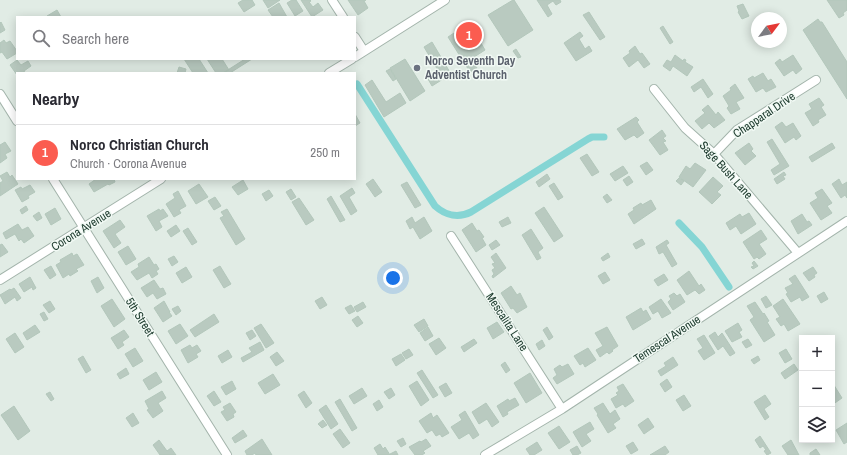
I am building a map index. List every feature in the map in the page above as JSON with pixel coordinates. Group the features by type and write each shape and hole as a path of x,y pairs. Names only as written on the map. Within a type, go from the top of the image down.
{"street":[{"path":"332,0 342,16"},
{"path":"356,56 445,0"},
{"path":"356,39 364,51"},
{"path":"332,72 350,60"},
{"name":"Chapparal Drive","path":"714,154 737,130 816,80"},
{"name":"Sage Bush Lane","path":"654,89 685,128 714,154 798,253"},
{"path":"0,94 16,119"},
{"name":"5th Street","path":"55,180 227,455"},
{"name":"Corona Avenue","path":"0,280 159,180"},
{"name":"Temescal Avenue","path":"485,455 562,409 847,221"},
{"name":"Mescalita Lane","path":"451,236 562,409"}],"building":[{"path":"243,0 252,0 255,5 244,12 238,3"},
{"path":"263,0 280,0 268,8"},
{"path":"292,0 296,0 303,11 295,16 287,3"},
{"path":"301,0 310,0 311,1 309,2 313,7 318,3 323,10 311,16"},
{"path":"348,0 366,0 364,1 368,8 358,15"},
{"path":"513,0 533,30 508,46 488,15"},
{"path":"537,0 560,0 561,2 556,5 553,1 547,5 552,14 548,17"},
{"path":"827,0 847,0 847,10 843,13 844,15 839,18"},
{"path":"279,3 286,16 272,16 268,10"},
{"path":"743,4 749,16 742,19 738,12 737,6"},
{"path":"57,10 60,16 47,16"},
{"path":"589,12 605,37 600,40 583,15"},
{"path":"818,19 822,22 847,62 847,99 803,30"},
{"path":"1,22 5,30 0,33 0,23"},
{"path":"663,26 673,42 670,44 660,28"},
{"path":"580,32 583,36 579,39 585,49 589,46 592,51 576,61 564,43"},
{"path":"454,33 461,44 472,37 474,40 478,38 485,50 471,59 477,68 470,72 448,37"},
{"path":"4,40 6,43 10,41 16,50 16,54 7,59 2,52 0,53 0,43"},
{"path":"432,42 451,74 432,86 428,79 439,72 424,47"},
{"path":"635,46 640,54 642,53 650,64 644,68 638,60 629,67 623,58 630,53 629,51"},
{"path":"516,49 521,57 518,58 513,51"},
{"path":"675,55 683,61 684,59 686,60 685,62 693,67 687,76 673,66 670,71 663,66 667,60 671,62"},
{"path":"793,55 802,69 796,74 793,70 784,76 775,63 780,59 782,62"},
{"path":"405,59 425,91 410,101 390,68"},
{"path":"17,60 21,65 28,61 31,66 24,72 16,72 16,74 10,65"},
{"path":"185,60 200,60 207,72 192,72"},
{"path":"208,60 223,60 229,70 225,72 215,72"},
{"path":"243,60 250,60 232,72 225,72"},
{"path":"179,67 186,69 185,72 177,72"},
{"path":"390,69 396,79 393,81 386,71"},
{"path":"763,73 768,81 771,79 776,87 766,92 763,88 756,92 748,79 753,76 754,78"},
{"path":"703,79 713,94 708,98 701,87 694,92 691,87"},
{"path":"372,80 386,102 400,93 406,103 384,117 365,85"},
{"path":"735,84 744,98 736,102 740,109 731,114 727,108 729,106 723,96 731,90 730,88"},
{"path":"819,98 824,105 821,107 826,115 818,120 819,122 813,126 805,113 812,109 809,104"},
{"path":"708,105 716,115 718,112 725,120 714,128 709,123 702,129 695,121 705,113 702,110"},
{"path":"356,116 360,123 356,125"},
{"path":"636,117 639,120 637,122 644,133 637,138 634,135 625,140 617,129"},
{"path":"782,122 786,127 793,123 801,136 796,140 794,137 785,143 775,127"},
{"path":"662,130 666,136 663,138 666,141 663,142 668,150 660,155 649,140"},
{"path":"772,139 789,166 774,175 771,170 780,164 767,142"},
{"path":"5,142 11,151 5,154 7,158 0,163 0,145"},
{"path":"749,143 753,149 751,151 756,156 745,165 735,153"},
{"path":"832,143 835,148 812,162 809,157"},
{"path":"587,154 599,172 592,176 580,158"},
{"path":"647,162 653,170 646,175 640,166"},
{"path":"695,163 706,170 693,187 679,177 686,166 690,169"},
{"path":"623,166 628,173 615,181 610,174"},
{"path":"7,172 10,177 12,175 18,184 0,196 0,183 3,181 0,176"},
{"path":"784,172 786,175 783,176 785,179 777,184 774,179"},
{"path":"547,174 550,179 539,187 536,182"},
{"path":"629,176 633,182 627,186 623,180"},
{"path":"713,177 723,186 717,192 721,195 712,204 699,192"},
{"path":"679,178 684,181 681,185 676,181"},
{"path":"373,179 382,192 375,197 366,184"},
{"path":"839,179 842,185 847,182 847,198 845,195 841,198 832,184"},
{"path":"95,180 114,180 115,182 109,185 108,184 94,192 89,184"},
{"path":"243,180 248,189 238,195 232,187"},
{"path":"407,182 421,205 415,208 401,185"},
{"path":"554,183 563,197 558,200 549,186"},
{"path":"199,184 208,197 196,204 188,191"},
{"path":"30,185 35,192 22,202 15,190 21,187 22,189"},
{"path":"352,188 355,193 349,197 357,211 351,215 340,196"},
{"path":"291,189 296,197 291,200 286,192"},
{"path":"822,189 832,203 827,206 832,213 821,220 810,203 818,198 815,193"},
{"path":"269,190 273,196 266,201 262,194"},
{"path":"178,191 186,206 179,210 181,213 174,217 166,204 175,198 173,194"},
{"path":"607,194 612,200 607,203 603,197"},
{"path":"331,196 345,220 340,222 327,199"},
{"path":"215,197 221,206 214,210 208,201"},
{"path":"299,198 314,220 306,225 292,202"},
{"path":"651,200 656,209 634,224 628,214 634,210 633,208 641,203 642,205"},
{"path":"26,206 28,210 22,214 20,210"},
{"path":"544,207 563,236 554,242 535,213"},
{"path":"55,208 61,219 51,225 45,214"},
{"path":"159,209 160,211 163,209 168,216 159,221 162,227 156,231 147,216"},
{"path":"227,209 245,239 236,245 220,218 224,216 221,212"},
{"path":"39,212 42,218 37,221 33,216"},
{"path":"749,213 756,224 741,234 736,226 730,230 726,223 740,214 742,217"},
{"path":"802,214 807,222 809,221 812,225 798,234 791,221"},
{"path":"412,217 415,223 424,217 432,231 420,239 413,227 410,229 406,221"},
{"path":"508,217 511,223 502,227 499,222"},
{"path":"120,220 125,227 115,234 121,243 114,248 103,231"},
{"path":"472,223 477,231 479,230 484,237 482,238 486,245 476,252 462,230"},
{"path":"18,224 22,230 28,227 34,236 24,243 21,239 19,241 15,234 6,239 3,233"},
{"path":"176,225 180,231 171,237 167,231"},
{"path":"188,228 197,242 192,245 183,231"},
{"path":"531,229 543,248 538,252 541,258 537,260 522,235"},
{"path":"761,230 767,239 759,244 766,254 759,259 757,257 754,259 743,242"},
{"path":"642,239 645,244 636,249 633,244"},
{"path":"496,240 500,245 492,250 489,245"},
{"path":"667,240 669,243 666,245 677,264 672,267 663,252 659,254 656,247"},
{"path":"2,244 8,252 0,257 0,245"},
{"path":"128,246 136,259 126,265 118,252"},
{"path":"72,253 73,256 77,254 84,265 76,269 78,271 70,276 69,274 63,278 56,265 61,262 60,260"},
{"path":"496,253 506,268 493,278 492,276 494,274 492,270 495,268 492,264 495,263 491,257"},
{"path":"608,253 610,257 603,261 601,258"},
{"path":"174,256 178,262 172,266 168,259"},
{"path":"149,257 154,265 156,264 159,269 156,271 158,274 152,278 149,273 137,280 131,272 139,267 138,264"},
{"path":"754,261 758,266 753,269 751,267 754,266 752,263"},
{"path":"51,266 56,275 50,279 44,270"},
{"path":"220,266 231,284 224,288 213,270"},
{"path":"186,267 192,277 182,283 176,273"},
{"path":"813,267 817,273 814,275 815,277 809,281 803,273"},
{"path":"689,271 699,286 701,284 705,290 699,294 695,290 687,295 677,280"},
{"path":"605,272 610,280 603,284 598,276"},
{"path":"664,274 668,280 658,286 654,280"},
{"path":"795,275 809,297 802,301 800,297 791,302 786,294 788,293 785,288 793,284 789,279"},
{"path":"30,277 36,288 33,290 32,287 24,292 19,284"},
{"path":"98,277 104,288 97,293 91,281"},
{"path":"154,280 160,289 163,288 166,294 157,299 153,293 147,297 141,288"},
{"path":"511,286 517,295 520,293 527,307 517,313 513,308 511,309 501,293"},
{"path":"14,288 21,298 17,301 15,297 5,304 0,295"},
{"path":"824,292 828,299 821,303 817,296"},
{"path":"674,293 677,296 680,294 685,302 673,310 668,302 671,299 669,296"},
{"path":"766,296 772,305 766,308 761,299"},
{"path":"322,297 327,305 320,309 315,301"},
{"path":"112,299 125,319 114,327 101,306"},
{"path":"661,299 671,313 662,318 658,311 653,314 649,307"},
{"path":"783,299 800,324 788,331 784,324 781,326 776,319 780,317 773,306"},
{"path":"50,301 55,309 49,313 43,305"},
{"path":"164,301 172,316 163,322 154,308"},
{"path":"363,302 366,307 357,312 354,307"},
{"path":"755,302 769,321 767,322 775,335 764,342 750,320 754,317 747,306"},
{"path":"351,305 355,311 349,314 345,308"},
{"path":"178,306 181,311 176,315 172,309"},
{"path":"641,308 643,312 646,310 651,319 633,330 626,317"},
{"path":"44,312 48,319 44,321 40,314"},
{"path":"214,314 219,322 195,337 190,330"},
{"path":"358,316 363,323 357,327 352,320"},
{"path":"424,319 428,326 419,332 414,325"},
{"path":"497,322 504,332 493,339 487,328"},
{"path":"738,323 742,330 739,332 742,337 732,342 725,331"},
{"path":"180,324 188,336 176,344 168,331"},
{"path":"261,324 274,343 266,348 254,328"},
{"path":"35,325 40,332 27,340 23,333"},
{"path":"428,327 433,336 425,341 420,333"},
{"path":"547,327 553,337 549,340 543,330"},
{"path":"607,327 618,346 609,354 607,352 600,357 596,350 603,346 595,333"},
{"path":"124,330 129,337 122,342 124,345 118,349 111,338"},
{"path":"252,330 256,336 250,340 246,333"},
{"path":"715,332 718,337 722,333 735,353 730,356 723,346 718,350 709,336"},
{"path":"15,333 24,347 15,353 6,339"},
{"path":"704,335 715,353 704,360 698,351 703,348 697,339"},
{"path":"439,338 446,348 436,355 429,344"},
{"path":"474,339 477,343 464,352 461,347"},
{"path":"748,339 752,345 746,348 742,342"},
{"path":"542,340 545,346 539,350 536,344"},
{"path":"260,342 264,350 243,362 241,358 252,352 249,348"},
{"path":"190,345 192,348 197,345 201,351 196,354 198,357 188,363 181,350"},
{"path":"135,348 143,361 133,367 125,354"},
{"path":"588,348 596,360 585,367 583,363 580,365 574,356"},
{"path":"409,349 413,355 406,359 402,353"},
{"path":"786,349 792,359 785,363 779,353"},
{"path":"228,350 232,357 222,363 218,356"},
{"path":"277,352 284,361 276,366 270,357"},
{"path":"401,354 405,360 396,366 392,359"},
{"path":"83,356 91,370 86,373 78,359"},
{"path":"758,356 760,360 754,364 751,360"},
{"path":"673,357 678,365 661,376 658,371 666,366 664,363"},
{"path":"505,362 510,370 506,373 501,365"},
{"path":"568,364 574,374 557,384 553,378 557,375 554,369 560,365 562,367"},
{"path":"794,364 798,370 785,379 781,373"},
{"path":"126,368 129,374 120,379 117,374"},
{"path":"422,370 438,395 433,398 417,373"},
{"path":"156,372 162,382 149,390 143,380"},
{"path":"530,373 542,393 526,403 514,383"},
{"path":"273,374 280,385 265,394 258,383"},
{"path":"667,379 672,387 665,392 660,384"},
{"path":"232,381 236,389 226,395 221,387"},
{"path":"417,381 429,400 421,406 409,386"},
{"path":"446,383 452,393 445,397 439,387"},
{"path":"623,384 634,401 625,407 623,404 616,408 611,399 618,395 616,393 619,391 617,387"},
{"path":"835,387 842,398 835,403"},
{"path":"362,388 367,396 354,404 349,396"},
{"path":"391,388 395,395 389,399 384,392"},
{"path":"162,391 166,398 158,403 163,411 153,418 147,410 149,409 145,401"},
{"path":"214,391 221,402 214,406 207,396"},
{"path":"304,391 312,403 306,408 298,395"},
{"path":"50,392 54,399 51,401 46,394"},
{"path":"684,395 691,406 683,411 676,400"},
{"path":"765,395 771,404 764,409 769,417 765,420 754,402"},
{"path":"515,398 519,405 507,412 508,414 503,417 497,406 508,399 509,401"},
{"path":"340,399 357,428 352,431 335,402"},
{"path":"379,400 383,407 377,411 373,404"},
{"path":"230,403 236,412 233,414 234,417 227,421 221,412 225,410 223,407"},
{"path":"486,403 499,422 492,427 487,419 479,424 472,412"},
{"path":"603,403 610,414 615,410 620,419 613,424 616,428 608,433 594,408"},
{"path":"326,405 338,424 331,429 319,410"},
{"path":"14,406 30,431 18,440 1,415"},
{"path":"465,411 479,435 473,439 469,433 459,439 451,427 462,420 459,415"},
{"path":"133,413 139,423 132,427 126,418"},
{"path":"431,413 433,418 437,415 449,433 442,437 440,434 436,436 432,430 427,433 419,421"},
{"path":"648,418 654,427 644,434 638,425"},
{"path":"323,420 327,425 322,428 318,424"},
{"path":"590,422 594,429 586,434 591,441 582,447 573,432"},
{"path":"847,423 847,442 844,444 836,430"},
{"path":"559,426 570,442 559,449 548,433"},
{"path":"340,429 350,443 343,448 333,434"},
{"path":"243,430 247,436 235,443 232,438"},
{"path":"760,436 771,453 767,455 763,446 760,448 755,440"},
{"path":"403,438 406,444 401,447 397,441"},
{"path":"262,439 272,455 256,455 255,453 252,455 247,455 245,451"},
{"path":"426,439 431,446 423,451 425,453 422,455 415,455 409,447"},
{"path":"159,440 167,451 171,448 176,455 160,455 153,445"},
{"path":"791,440 799,455 788,455 782,446"},
{"path":"537,442 542,450 534,455 530,455 526,449"},
{"path":"633,442 638,450 631,454 626,446"},
{"path":"380,444 383,449 385,447 390,455 378,455 374,448"},
{"path":"577,446 581,453 573,455 570,450"},
{"path":"665,446 669,452 665,455 650,455"},
{"path":"816,449 820,455 810,455 810,453"},
{"path":"396,451 398,455 390,454"}],"waterway":[{"path":"357,84 435,206 448,214 462,215 471,212 588,139 592,137 604,137"},
{"path":"679,223 702,247 729,287"}],"place":[{"name":"Norco Christian Church","path":"469,35"},
{"name":"Norco Seventh Day Adventist Church","path":"417,68"}]}
